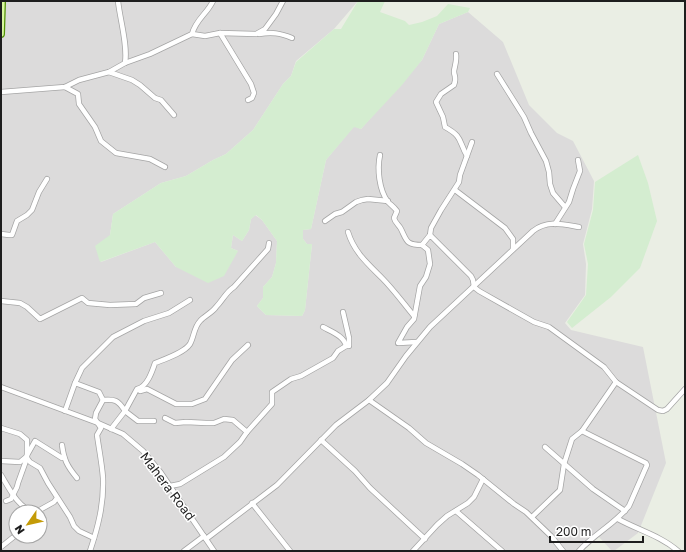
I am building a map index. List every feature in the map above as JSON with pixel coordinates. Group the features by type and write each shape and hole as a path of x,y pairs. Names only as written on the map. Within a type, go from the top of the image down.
{"main road":[{"path":"1,34 2,1"}],"street":[{"path":"118,1 125,46 125,63"},
{"path":"192,34 197,22 210,8 213,1"},
{"path":"256,34 265,29 283,1"},
{"path":"1,92 64,87 79,80 109,72 125,63 150,54 192,34 205,36 220,33 256,34 271,32 282,33 292,38"},
{"path":"220,33 251,84 254,93 252,98 248,100"},
{"path":"456,54 456,65 454,72 456,78 454,85 441,94 436,102 443,117 445,127 457,135 467,156"},
{"path":"109,72 132,80 140,85 155,98 161,100 174,115"},
{"path":"497,74 524,117 546,161 553,193 565,207"},
{"path":"64,87 78,94 79,104 89,117 101,141 116,153 150,159 165,167"},
{"path":"422,245 430,235 431,228 441,210 460,182 460,175 472,142"},
{"path":"380,155 378,166 379,178 388,201 397,211 394,218 395,222 400,228 404,238 410,244 422,245 428,250 430,264 426,277 420,286 414,319 398,343 417,342"},
{"path":"555,224 569,202 580,170 578,160"},
{"path":"1,234 9,236 12,235 17,221 32,210 39,192 47,179"},
{"path":"456,190 505,228 513,239 513,249"},
{"path":"324,221 362,200 368,199 388,201"},
{"path":"184,551 276,485 336,425 369,400 387,383 430,327 513,249 540,226 561,223 579,227"},
{"path":"348,232 351,243 359,254 383,279 414,316"},
{"path":"430,235 471,276 474,287"},
{"path":"134,396 137,389 141,388 146,383 155,363 172,356 190,344 200,321 216,308 224,298 227,291 234,287 268,249 269,242"},
{"path":"474,287 534,322 549,327 604,367 616,382 660,411 667,409 685,389"},
{"path":"1,301 20,303 27,307 40,319 82,298 88,303 110,305 136,304 144,298 161,292"},
{"path":"65,411 82,368 113,337 144,321 169,313 190,300"},
{"path":"170,486 180,484 224,457 240,442 272,404 272,392 291,379 301,376 334,358 338,351 346,346 349,346 349,338 343,312"},
{"path":"323,327 341,338 345,342 346,346"},
{"path":"111,429 138,391 146,389 176,404 192,404 205,399 232,360 248,345"},
{"path":"532,517 560,490 564,464 572,439 582,431 616,382"},
{"path":"75,383 99,392 102,400 96,413 96,419 101,428 97,435 103,477 103,496 99,525 90,551"},
{"name":"Mahera Road","path":"1,387 98,423 123,434 143,451 170,486 214,551"},
{"path":"102,400 115,400 120,403 125,411 138,420 154,421"},
{"path":"369,400 409,428 426,443 462,464 483,479 532,517 551,536 563,551"},
{"path":"120,403 130,401"},
{"path":"165,418 175,423 214,423 224,419 233,420 247,432"},
{"path":"1,428 20,434 27,440 26,457 30,462 40,468 56,498 70,517 74,526 79,531 94,538"},
{"path":"579,551 585,544 618,519 625,511 629,506 647,467 647,464 582,431"},
{"path":"322,440 355,470 370,488 424,538"},
{"path":"6,501 11,499 17,487 26,457 35,441 62,458 64,457"},
{"path":"62,445 67,464 77,478"},
{"path":"545,447 593,489 625,511"},
{"path":"1,461 20,462 26,457"},
{"path":"1,475 13,495 21,504"},
{"path":"413,551 437,525 474,497 483,479"},
{"path":"48,506 54,502 56,498"},
{"path":"252,503 290,551"},
{"path":"456,511 502,551"},
{"path":"618,519 662,539 678,551"}],"shaded area":[{"path":"1,1 358,1 334,29 296,61 291,76 283,84 253,130 226,154 186,176 161,183 113,214 110,235 101,262 155,242 176,267 238,251 231,248 233,235 242,241 249,230 251,219 255,215 262,220 277,241 276,263 272,277 263,287 263,298 257,306 266,315 302,316 305,310 312,244 307,244 303,239 303,230 311,229 326,160 354,126 361,129 422,60 439,24 468,12 503,42 529,105 557,133 573,141 594,181 592,209 583,244 586,264 585,295 565,323 571,330 643,347 666,463 638,533 614,551 612,551 599,537 583,551 1,551"}],"green space":[{"path":"358,1 385,1 380,12 405,21 409,25 437,16 448,4 470,8 468,12 439,24 422,60 402,85 361,129 354,127 326,160 311,229 303,230 303,239 307,244 312,244 305,310 302,316 266,315 257,306 263,298 263,287 272,277 276,263 277,241 262,220 256,215 251,219 249,230 242,241 233,235 231,248 238,251 224,276 208,283 176,267 155,242 100,262 95,246 110,235 113,214 161,183 186,176 226,154 253,130 283,84 291,76 296,62 334,29 341,29"},
{"path":"638,155 648,183 657,221 640,268 611,297 572,328 567,322 586,295 588,264 584,244 593,210 595,182"}]}
